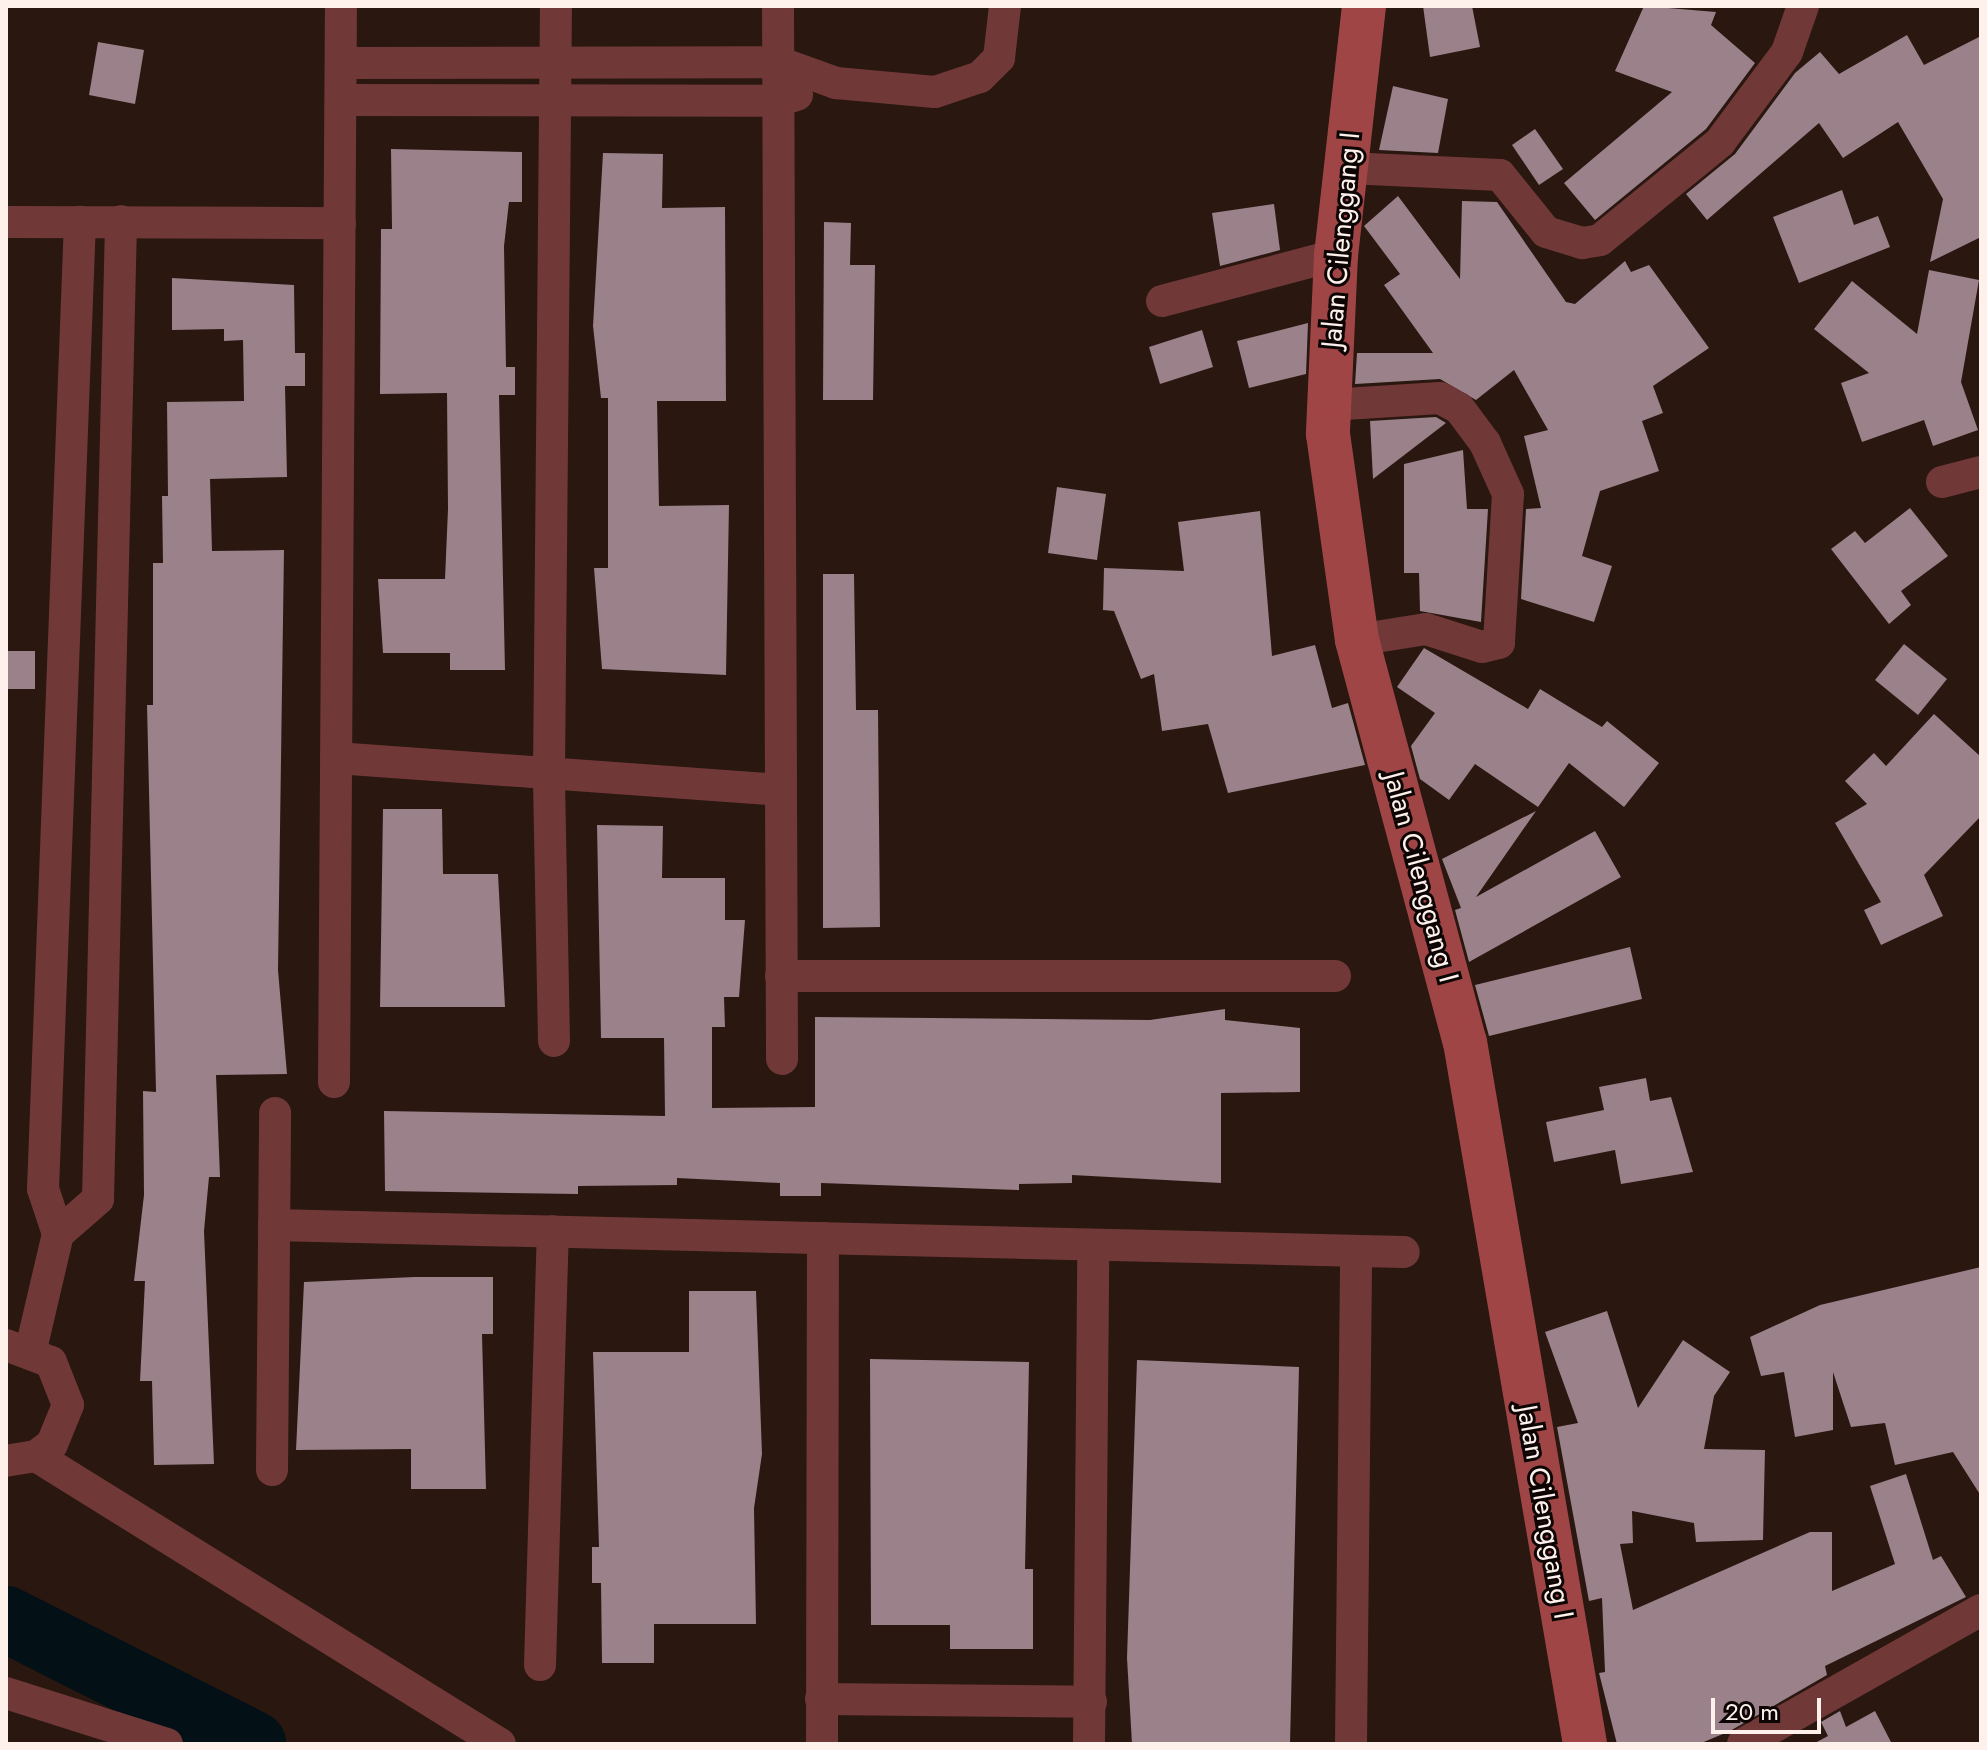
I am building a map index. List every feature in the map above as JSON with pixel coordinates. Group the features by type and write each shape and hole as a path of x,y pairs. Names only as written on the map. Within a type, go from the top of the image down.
{"street":[{"path":"334,1082 341,6"},
{"path":"554,1041 549,773 556,6"},
{"path":"778,6 782,1059"},
{"path":"341,63 778,62 836,83 935,92 980,77 999,58 1005,6"},
{"name":"Jalan Cilenggang I","path":"1364,6 1336,255 1329,405 1357,640 1465,1042 1585,1744"},
{"path":"1347,168 1500,175 1546,232 1582,243 1600,240 1720,142 1787,52 1803,6"},
{"path":"341,100 778,101 836,83"},
{"path":"121,221 98,1199 58,1234 19,1347 64,1381 68,1405 64,1425 21,1459 500,1744"},
{"path":"6,222 340,223"},
{"path":"58,1234 43,1189 80,222"},
{"path":"1162,301 1336,255"},
{"path":"1329,405 1440,398 1459,408 1485,443 1508,494 1499,643 1482,647 1426,629 1357,640"},
{"path":"1942,482 1981,472"},
{"path":"336,758 781,790"},
{"path":"781,976 1335,976"},
{"path":"272,1470 275,1113"},
{"path":"274,1225 1404,1252"},
{"path":"540,1665 553,1231"},
{"path":"822,1744 823,1238"},
{"path":"1089,1744 1093,1245"},
{"path":"1351,1744 1356,1251"},
{"path":"1743,1744 1981,1610"},
{"path":"6,1693 167,1744"},
{"path":"821,1699 1091,1702"}],"building":[{"path":"1423,6 1472,6 1480,47 1430,57"},
{"path":"1644,6 1716,12 1711,25 1755,63 1706,129 1595,220 1564,183 1672,92 1615,71"},
{"path":"1907,35 1924,65 1981,36 1981,237 1930,262 1943,199 1898,122 1843,158 1819,123 1707,220 1686,194 1735,154 1795,73 1820,52 1839,74"},
{"path":"98,42 144,50 135,104 89,95"},
{"path":"1393,86 1448,99 1438,153 1379,150"},
{"path":"1535,129 1563,169 1539,185 1512,145"},
{"path":"391,149 522,152 522,202 509,202 504,246 506,367 515,367 515,395 499,395 505,670 450,670 450,653 383,653 378,579 445,579 448,509 447,393 380,394 381,229 392,229"},
{"path":"603,153 663,154 662,208 725,207 726,401 657,401 659,506 729,505 726,675 602,669 594,568 608,568 608,398 601,398 593,326"},
{"path":"1842,190 1854,225 1878,216 1890,247 1799,283 1773,217"},
{"path":"1398,196 1460,279 1462,201 1497,202 1566,302 1575,304 1625,261 1631,272 1649,265 1709,348 1653,386 1663,413 1642,421 1659,471 1600,491 1582,556 1612,566 1594,622 1521,599 1526,509 1541,508 1524,436 1548,430 1514,370 1476,400 1440,379 1355,384 1357,353 1433,353 1384,285 1400,274 1364,226"},
{"path":"1274,204 1280,250 1220,266 1212,213"},
{"path":"824,222 851,223 850,265 875,265 873,400 823,400"},
{"path":"1929,270 1979,280 1961,382 1978,430 1933,446 1924,420 1862,442 1841,383 1869,373 1814,329 1852,281 1917,334"},
{"path":"172,278 294,285 295,353 305,353 305,386 285,386 287,477 210,479 212,551 284,550 278,970 287,1074 216,1075 220,1177 209,1177 204,1231 214,1464 154,1465 152,1381 140,1381 145,1281 134,1281 144,1195 143,1091 156,1092 147,705 153,705 153,563 163,563 162,496 168,496 167,402 244,401 243,340 224,341 224,329 172,330"},
{"path":"1308,323 1306,374 1249,388 1237,341"},
{"path":"1202,330 1213,367 1160,384 1149,347"},
{"path":"1436,417 1446,423 1373,479 1370,421"},
{"path":"1463,450 1467,509 1488,509 1481,622 1420,611 1419,573 1404,573 1404,464"},
{"path":"1057,487 1106,494 1097,560 1048,553"},
{"path":"1910,508 1948,556 1901,591 1911,605 1889,624 1831,549 1855,531 1865,543"},
{"path":"1260,511 1272,656 1315,645 1332,708 1348,703 1365,765 1228,793 1208,724 1162,731 1154,674 1141,679 1114,611 1103,610 1104,568 1184,571 1178,522"},
{"path":"823,574 854,574 856,710 878,710 880,927 823,928"},
{"path":"1904,644 1947,679 1918,715 1875,680"},
{"path":"1424,648 1528,709 1540,689 1602,727 1607,721 1659,763 1624,807 1569,763 1538,807 1475,764 1449,800 1420,779 1411,746 1435,713 1397,687"},
{"path":"6,651 35,651 35,689 6,689"},
{"path":"1934,714 1981,757 1981,816 1924,875 1943,916 1881,945 1864,910 1881,902 1835,823 1867,804 1845,781 1874,753 1886,766"},
{"path":"383,809 442,809 443,874 498,874 505,1007 380,1007"},
{"path":"1536,811 1476,897 1595,831 1621,877 1469,962 1455,910 1461,908 1442,859"},
{"path":"597,825 663,826 662,878 725,878 725,920 745,920 739,997 724,997 725,1027 712,1027 712,1108 815,1107 815,1017 1150,1020 1225,1009 1225,1020 1300,1028 1300,1092 1221,1093 1221,1183 1072,1175 1072,1183 1019,1184 1019,1190 821,1183 821,1196 780,1196 780,1183 677,1178 677,1185 578,1186 578,1194 385,1191 384,1111 665,1116 664,1038 601,1038"},
{"path":"1630,947 1642,999 1489,1036 1475,985"},
{"path":"1646,1078 1650,1101 1671,1097 1693,1172 1621,1184 1615,1150 1554,1162 1546,1122 1604,1110 1599,1087"},
{"path":"1981,1267 1981,1496 1953,1452 1895,1465 1885,1423 1851,1427 1833,1372 1833,1430 1795,1437 1784,1372 1761,1376 1750,1337 1820,1305"},
{"path":"493,1277 493,1334 482,1334 486,1489 411,1489 411,1449 296,1450 304,1282"},
{"path":"689,1291 756,1291 762,1454 754,1508 756,1624 654,1624 654,1663 602,1663 601,1583 592,1583 592,1547 599,1547 593,1352 689,1352"},
{"path":"1607,1311 1638,1408 1683,1340 1730,1372 1714,1396 1704,1449 1765,1450 1763,1540 1696,1542 1694,1523 1632,1511 1633,1543 1620,1544 1633,1610 1810,1532 1832,1532 1832,1591 1895,1564 1870,1486 1906,1474 1933,1560 1941,1556 1966,1597 1825,1666 1827,1675 1730,1731 1699,1744 1617,1744 1599,1673 1605,1672 1602,1598 1589,1601 1557,1427 1578,1423 1545,1332"},
{"path":"870,1359 1029,1362 1025,1569 1033,1569 1033,1649 950,1649 950,1625 871,1625"},
{"path":"1137,1360 1299,1367 1290,1744 1132,1744 1127,1658"},
{"path":"1840,1711 1846,1727 1875,1711 1892,1744 1813,1744 1828,1736 1821,1722"}],"waterway":[{"path":"6,1619 253,1744"}]}
